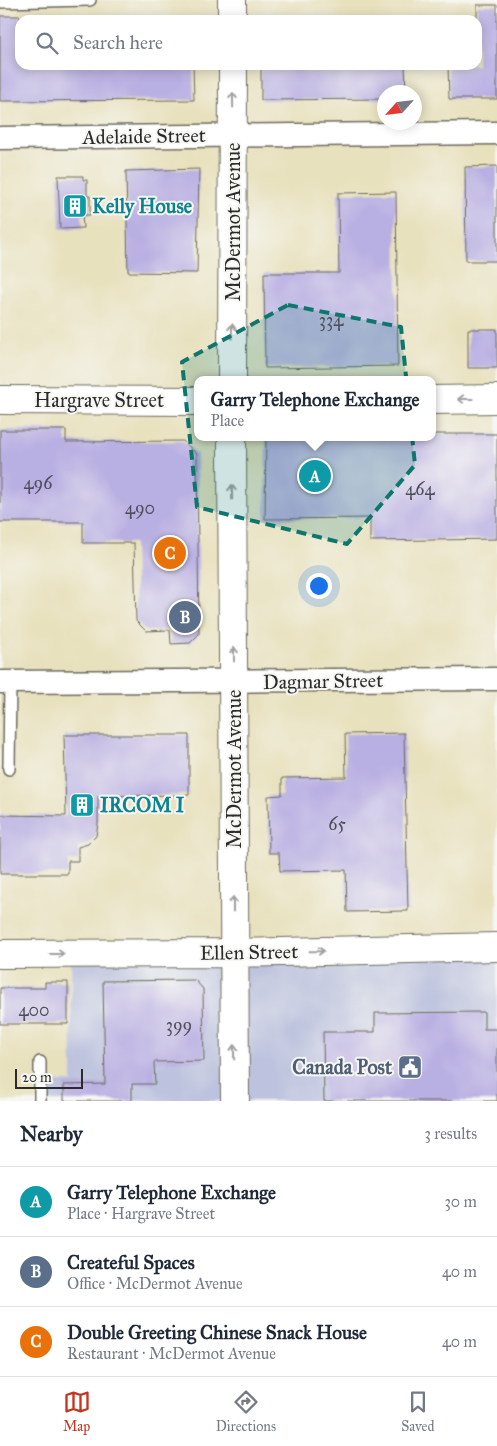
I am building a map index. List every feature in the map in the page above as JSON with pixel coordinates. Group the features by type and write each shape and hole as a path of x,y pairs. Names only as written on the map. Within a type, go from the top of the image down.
{"street":[{"path":"232,0 232,15"},
{"name":"McDermot Avenue","path":"232,376 233,70"},
{"name":"Adelaide Street","path":"0,138 234,134 497,133"},
{"path":"436,400 497,399"},
{"name":"Hargrave Street","path":"0,400 194,401"},
{"name":"McDermot Avenue","path":"232,441 235,1101"},
{"name":"Dagmar Street","path":"5,682 497,679"},
{"name":"Ellen Street","path":"0,954 233,953 497,946"}],"lane":[{"path":"0,2 90,0"},
{"path":"5,682 9,769"},
{"path":"40,1062 40,1101"}],"highlighted area":[{"path":"288,305 401,327 415,465 347,544 197,507 182,362"}],"shaded area":[{"path":"497,947 497,1101 40,1101 40,1082 72,1082 71,954"}],"building":[{"path":"477,5 497,5 497,99 449,99 448,70 482,70 482,15 477,15"},
{"path":"0,16 15,16 15,70 193,70 194,100 0,101"},
{"path":"261,70 405,70 406,85 377,85 377,99 261,100"},
{"path":"497,166 497,261 466,261 465,167"},
{"path":"199,169 197,273 128,272 126,171"},
{"name":"Kelly House","path":"58,176 83,176 83,180 87,180 87,196 90,196 90,215 82,215 83,228 60,229"},
{"path":"396,192 398,366 265,368 264,273 339,273 338,193"},
{"path":"468,329 497,329 497,368 468,368"},
{"path":"0,430 66,430 66,442 183,441 197,454 199,634 190,643 171,644 170,630 146,631 136,621 134,543 83,543 83,522 0,522"},
{"path":"436,434 497,434 497,539 370,541 370,518 265,519 266,441 436,441"},
{"path":"404,733 408,911 347,912 346,870 280,871 279,853 269,853 268,796 282,795 282,778 346,777 345,734"},
{"name":"IRCOM I","path":"64,735 189,735 189,795 98,796 96,836 88,844 78,847 78,861 68,861 68,874 0,874 0,815 66,816"},
{"path":"195,980 203,989 204,1061 154,1062 155,1084 132,1084 132,1101 64,1101 64,1085 105,1084 103,981"},
{"path":"45,982 68,982 68,1024 0,1024 0,988 45,988"},
{"name":"Canada Post","path":"484,1012 484,1029 497,1029 497,1101 324,1101 323,1032 375,1032 375,1013"}],"place":[{"name":"Kelly House","path":"75,206"},
{"name":"Garry Telephone Exchange","path":"315,476"},
{"name":"Double Greeting Chinese Snack House","path":"170,553"},
{"name":"Createful Spaces","path":"185,617"},
{"name":"IRCOM I","path":"82,805"},
{"name":"Canada Post","path":"410,1067"}]}
